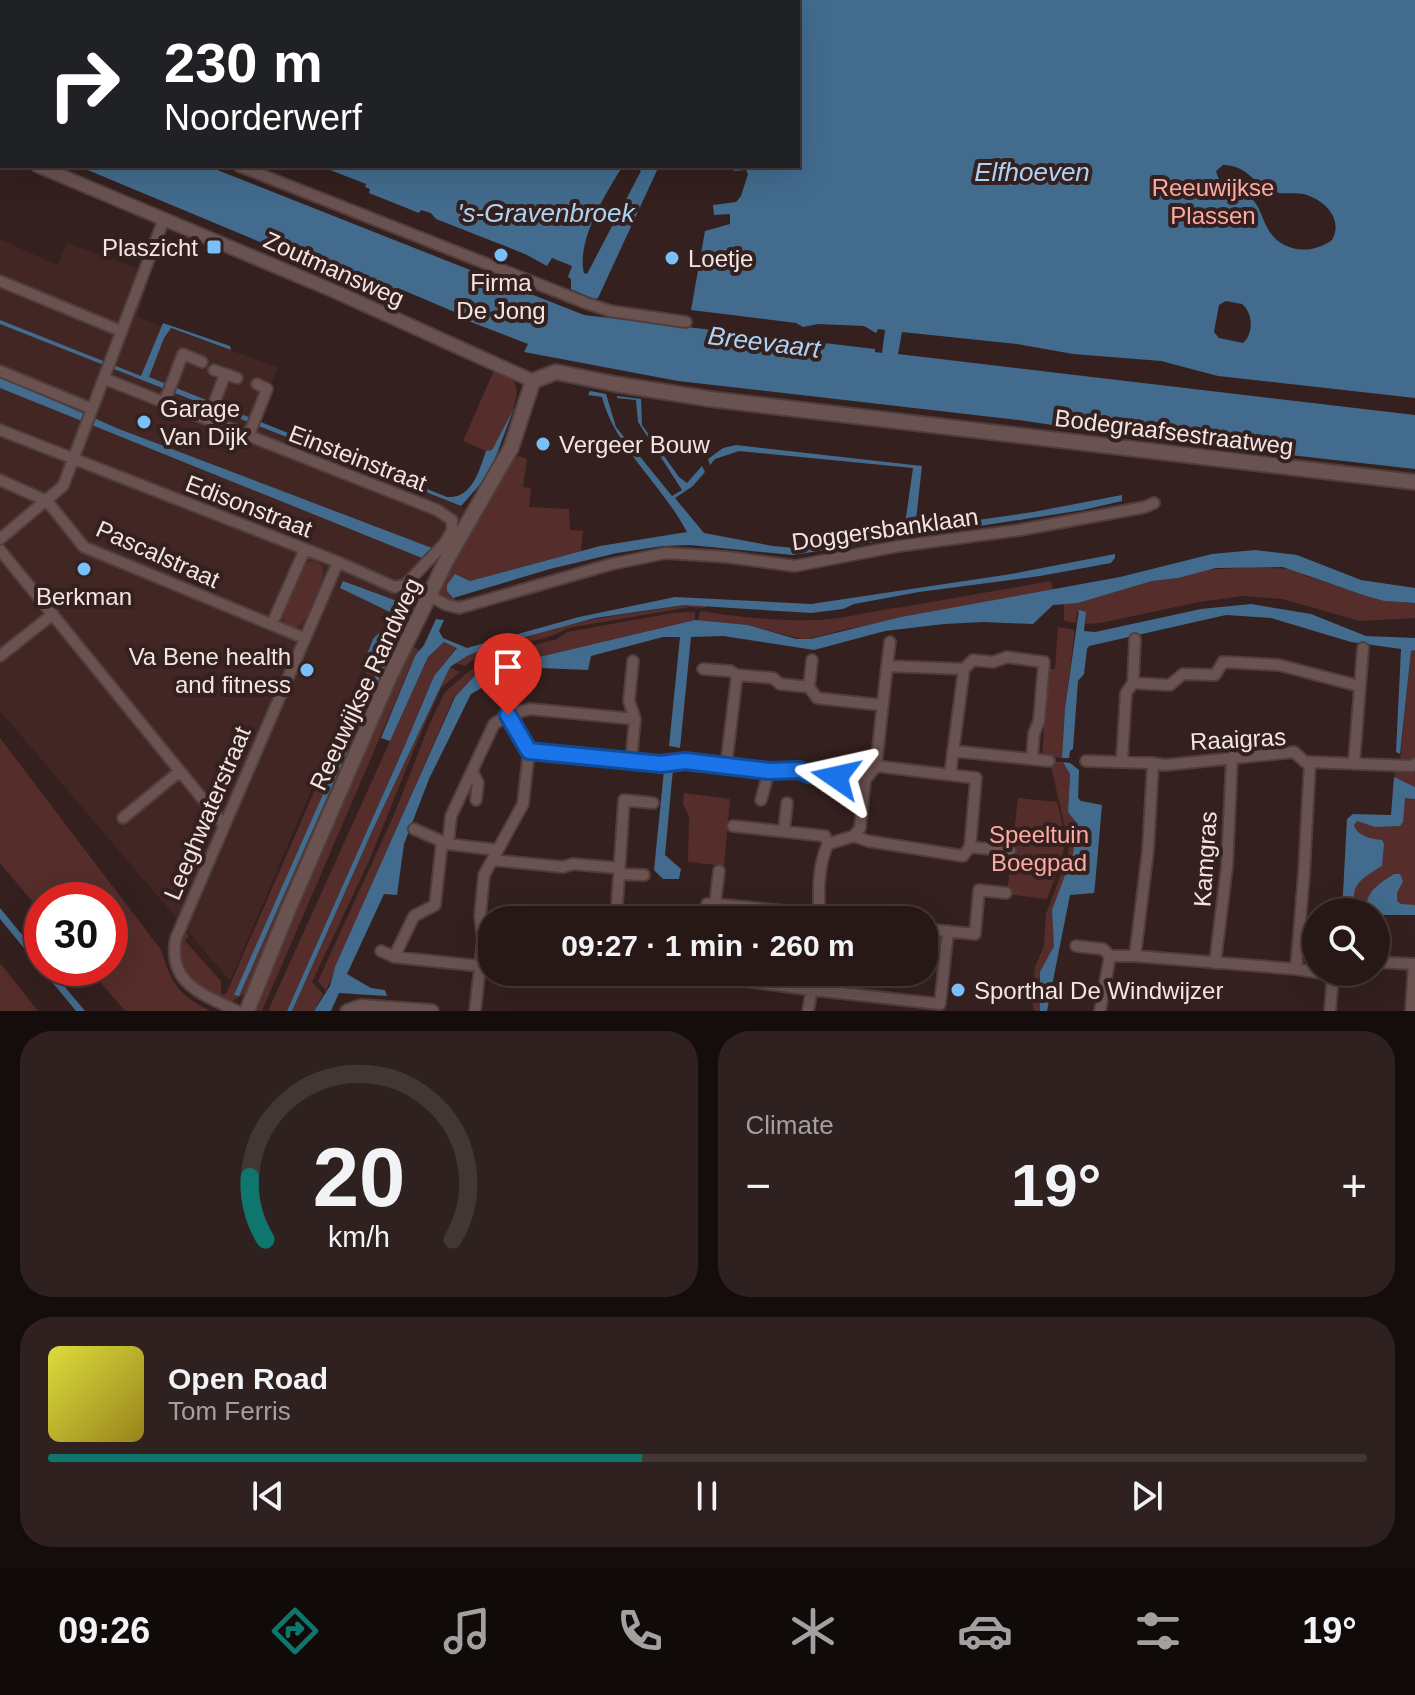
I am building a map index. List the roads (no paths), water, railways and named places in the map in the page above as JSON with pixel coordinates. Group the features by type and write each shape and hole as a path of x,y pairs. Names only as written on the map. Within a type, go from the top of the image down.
{"main road":[{"name":"Bodegraafsestraatweg","path":"533,381 556,372 615,384 641,384 665,393 1415,482"},
{"name":"Reeuwijkse Randweg","path":"247,1011 360,743 430,596 511,448 533,381"}],"street":[{"name":"Zoutmansweg","path":"43,168 334,291 533,381"},
{"path":"244,168 610,311 686,322"},
{"path":"0,539 63,486 164,219"},
{"path":"0,281 121,331"},
{"path":"164,403 183,354 202,362"},
{"path":"211,410 231,376 214,370"},
{"path":"0,371 91,411"},
{"name":"Einsteinstraat","path":"106,376 164,403 211,410 252,427 437,510 452,520"},
{"path":"252,427 267,389 257,384"},
{"name":"Edisonstraat","path":"0,430 338,562 394,587 400,587 444,544 452,531 452,520"},
{"name":"Pascalstraat","path":"0,480 47,501 84,547 304,638"},
{"name":"Doggersbanklaan","path":"430,596 459,608 589,570 666,553 795,566 899,546 1020,530 1154,503"},
{"path":"272,624 305,549"},
{"path":"0,550 223,824"},
{"name":"Leeghwaterstraat","path":"237,1011 191,987 177,971 173,950 223,824 338,562"},
{"path":"0,656 53,614"},
{"path":"1122,760 1126,693 1133,683 1135,639"},
{"path":"828,844 854,836 860,828 865,780 876,766 890,642"},
{"path":"1354,763 1363,648"},
{"path":"950,775 964,669 973,660 993,662 1007,657 1044,662 1032,759"},
{"path":"812,660 809,687 817,698 881,705"},
{"path":"631,761 635,719 629,701 633,661"},
{"path":"1133,683 1170,685 1183,674 1215,675 1223,662 1279,665 1359,686"},
{"path":"887,666 964,669"},
{"path":"703,669 773,678 780,684 809,687"},
{"path":"726,766 737,675"},
{"path":"394,957 414,916 435,905 451,816 494,724 508,715 530,709 635,719"},
{"path":"481,906 484,875 523,804 529,751 508,715"},
{"path":"529,751 661,764 685,761 769,771 799,770 808,774 865,780"},
{"path":"953,751 1049,761"},
{"name":"Raaigras","path":"1086,761 1122,760 1165,765 1294,752 1305,762 1310,762 1296,969"},
{"name":"Kamgras","path":"1215,963 1227,866 1232,757"},
{"path":"1310,762 1415,764"},
{"path":"1135,956 1148,850 1153,763"},
{"path":"854,836 963,856 970,847 976,778 876,766"},
{"path":"123,818 180,771"},
{"path":"472,771 478,783 476,800"},
{"path":"761,800 769,771"},
{"path":"617,906 624,800 653,803"},
{"path":"784,831 787,803"},
{"path":"733,826 825,836 828,844 824,853 818,906"},
{"path":"414,829 445,843 495,855 563,867 573,864 644,875"},
{"path":"970,847 1010,851"},
{"path":"719,871 711,904 722,906"},
{"path":"938,930 975,934 979,890 1006,893"},
{"path":"786,986 940,1004 948,931"},
{"path":"1076,946 1103,949 1110,956 1302,970"},
{"path":"381,951 394,957 478,966"},
{"path":"1100,1011 1110,956"},
{"path":"1390,963 1414,964 1411,1011"},
{"path":"475,1011 478,984"},
{"path":"808,1011 813,986"},
{"path":"1330,1011 1333,986"},
{"path":"347,1011 361,1006 432,1011"}],"water":[{"name":"Elfhoeven","path":"800,0 1415,0 1415,398 1218,376 1161,361 1073,354 1017,344 902,332 898,354 1415,415 1415,469 678,381 524,352 528,344 463,319 464,316 398,288 386,293 370,288 83,168 212,168 584,315 875,349 875,352 882,353 885,330 878,329 876,333 864,326 818,324 803,327 796,323 691,310 705,231 730,224 730,214 714,215 713,205 736,202 748,174 746,170 734,171 734,168 800,168","holes":["1223,165 1232,166 1272,191 1303,194 1325,205 1334,218 1332,240 1306,249 1281,243 1268,229 1253,200 1230,190 1218,178 1216,171","1226,301 1242,304 1250,318 1247,339 1243,343 1219,338 1214,332 1219,305"]},
{"name":"'s-Gravenbroek","path":"325,168 622,168 588,232 583,261 584,273 587,274 641,171 638,168 658,168 598,298 594,299 571,289 571,279 568,277 572,266 552,258 547,266 525,254 436,219 431,213 421,210 419,213 369,193 366,184"},
{"path":"0,320 141,376 163,323 230,346 231,350 171,328 149,377 447,497 468,489 486,451 492,450 514,408 495,459 483,481 461,506 0,324"},
{"path":"0,377 119,429 432,548 422,558 0,388"},
{"path":"590,391 606,394 616,427 672,496 682,490 638,422 636,400 617,396 641,399 642,425 679,477 687,483 702,466 705,472 693,486 675,498 704,533 795,548 849,537 904,531 913,468 739,451 715,459 710,465 708,459 723,448 736,445 922,466 915,529 1122,495 1122,501 1083,510 793,555 690,545 663,546 550,569 453,598 447,591 447,585 455,574 470,581 600,546 687,532 617,432 602,397 588,395"},
{"path":"1255,550 1297,555 1361,580 1415,588 1415,603 1384,601 1283,567 1216,568 1152,581 1078,603 1053,605 1033,624 983,622 885,631 814,650 723,636 691,637 680,748 669,746 680,637 663,637 591,656 588,670 540,668 499,678 471,694 429,779 404,844 397,895 384,894 347,974 371,988 385,990 387,996 339,993 331,1011 314,1011 330,986 335,967 455,697 479,671 695,620 748,625 796,639 811,639 901,617 1120,577 1212,554"},
{"path":"1115,554 1111,563 919,592 811,613 684,605 595,618 491,646 467,656 450,667 292,1011 287,1011 434,676 457,648 444,642 428,657 390,741 381,738 415,656 436,619 444,620 439,631 443,638 467,648 579,617 675,597 811,604 1011,574"},
{"path":"343,581 405,604 398,623 371,661 366,657 373,639 394,618 394,614 340,588"},
{"path":"1251,604 1311,614 1366,636 1415,638 1400,754 1396,752 1401,649 1351,642 1271,618 1226,615 1089,646 1084,674 1078,681 1073,749 1069,758 1062,758 1065,708 1079,610 1086,612 1084,631 1095,632 1201,609"},
{"path":"383,659 387,662 239,996 234,995"},
{"path":"1063,762 1079,770 1078,798 1102,805 1095,885 1094,893 1070,895 1047,1011 1040,1011 1040,972 1054,946 1052,910 1073,854 1076,822 1068,812 1070,774"},
{"path":"673,769 665,855 681,869 679,879 663,879 654,870 664,770"},
{"path":"1394,777 1415,787 1415,799 1405,798 1400,826 1375,827 1357,821 1354,825 1361,834 1382,840 1382,866 1358,884 1354,898 1343,898 1347,819 1353,814 1391,815"},
{"path":"1394,874 1400,874 1403,881 1397,901 1415,905 1415,915 1390,915 1390,898 1368,898 1378,886"},
{"path":"0,908 24,937 24,948 0,919"},
{"path":"55,986 64,986 85,1011 76,1011"}],"place":[{"name":"Plaszicht","path":"214,247"},
{"name":"Firma De Jong","path":"501,255"},
{"name":"Loetje","path":"672,258"},
{"name":"Garage Van Dijk","path":"144,422"},
{"name":"Vergeer Bouw","path":"543,444"},
{"name":"Berkman","path":"84,569"},
{"name":"Va Bene health and fitness","path":"307,670"},
{"name":"Sporthal De Windwijzer","path":"958,990"}],"park label":[{"name":"Reeuwijkse Plassen","path":"1213,201"},
{"name":"Speeltuin Boegpad","path":"1039,848"}],"water label":[{"name":"Breevaart","path":"764,342"}]}
